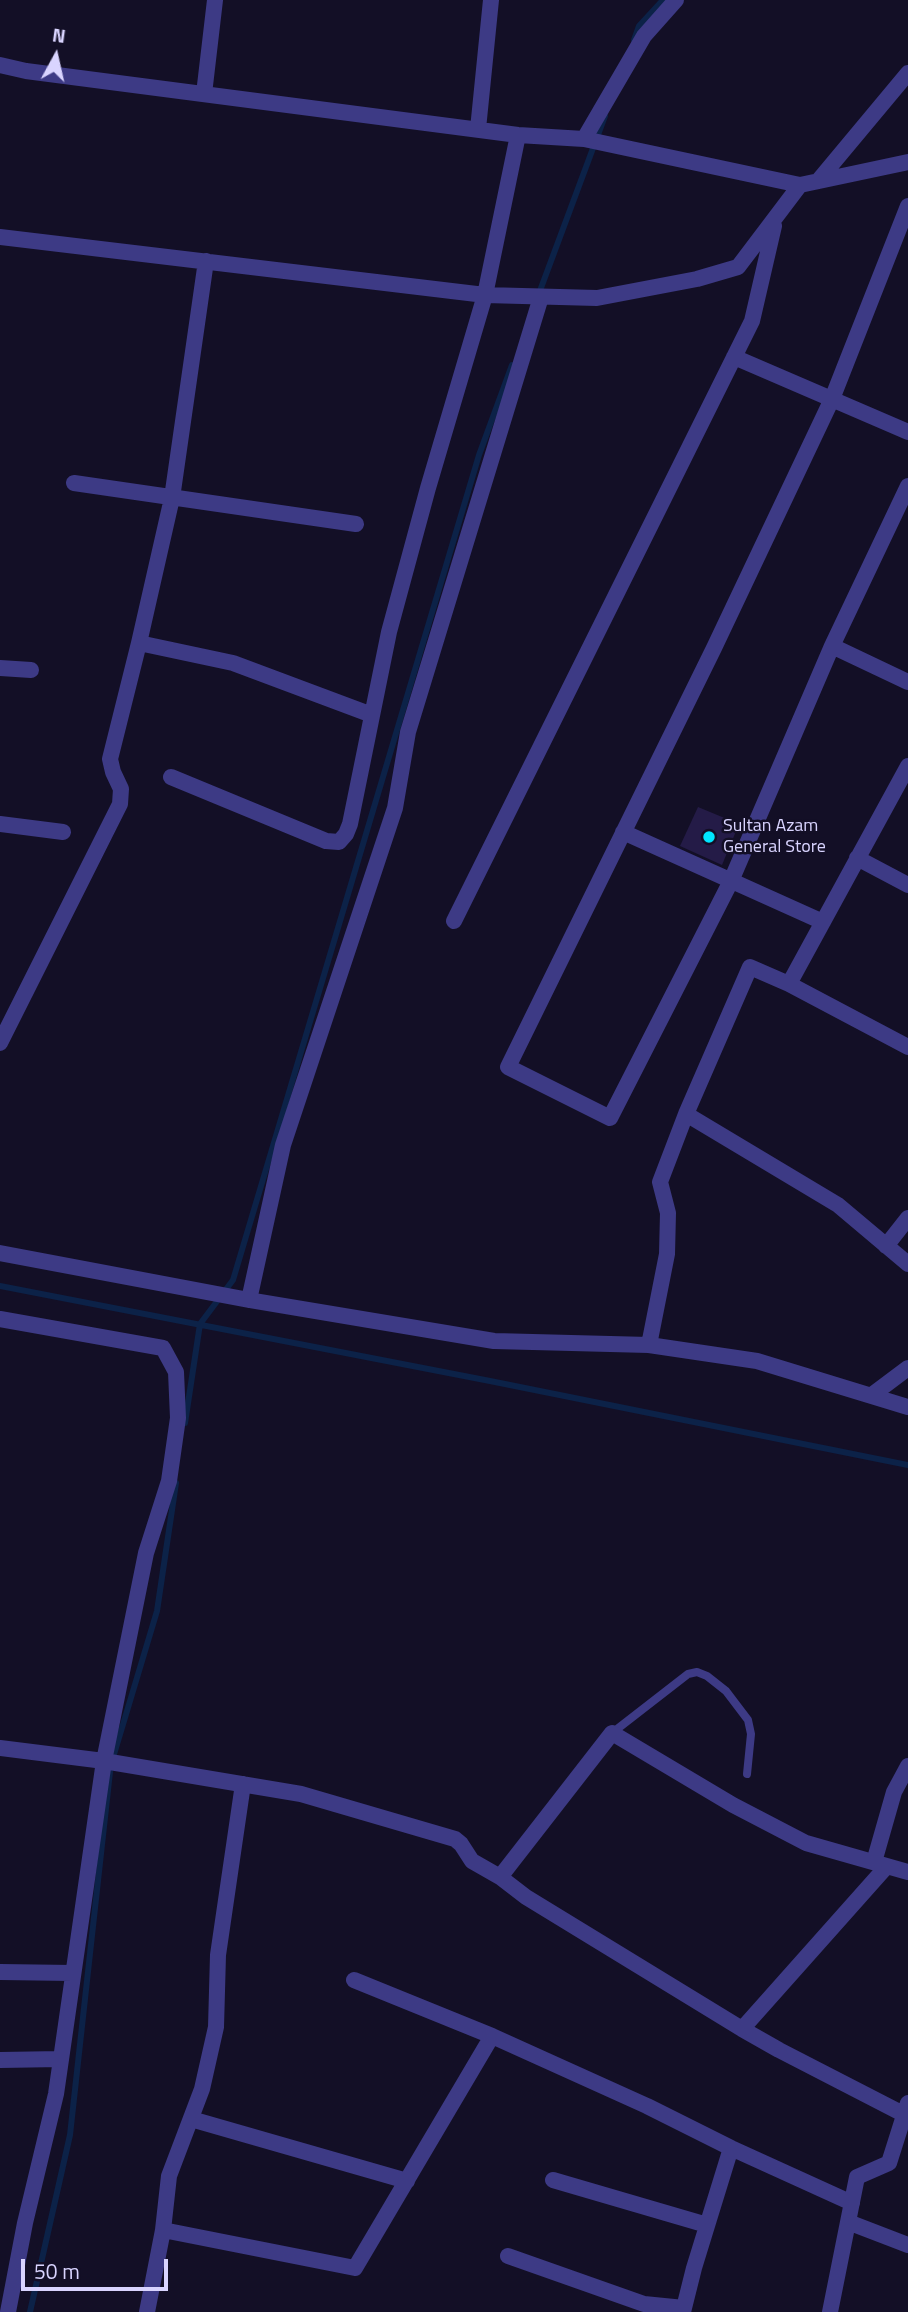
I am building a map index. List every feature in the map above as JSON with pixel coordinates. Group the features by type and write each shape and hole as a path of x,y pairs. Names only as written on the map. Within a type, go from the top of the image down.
{"street":[{"path":"204,94 215,0"},
{"path":"478,130 491,0"},
{"path":"584,139 644,36 676,0"},
{"path":"0,65 26,71 517,135 584,139 800,185 908,162"},
{"path":"818,181 908,73"},
{"path":"171,777 326,841 339,842 346,834 389,632 485,295 517,135"},
{"path":"0,236 485,295 597,298 697,279 738,267 800,185"},
{"path":"908,206 832,399 714,648 508,1067 610,1118 732,881 832,646 908,486"},
{"path":"454,921 752,321 775,218"},
{"path":"0,1043 120,804 121,789 110,759 172,498 206,261"},
{"path":"249,1300 283,1145 395,808 408,732 541,297"},
{"path":"734,357 908,432"},
{"path":"74,483 356,524"},
{"path":"139,643 233,663 372,715"},
{"path":"832,646 908,682"},
{"path":"0,667 31,670"},
{"path":"789,984 908,766"},
{"path":"0,824 63,832"},
{"path":"623,832 822,922"},
{"path":"857,858 908,885"},
{"path":"649,1345 667,1254 668,1213 660,1182 686,1114 750,967 789,984 908,1047"},
{"path":"686,1114 838,1205 908,1264"},
{"path":"886,1246 908,1217"},
{"path":"0,1253 249,1300 494,1342 649,1345 757,1361 908,1407"},
{"path":"0,1319 163,1348 176,1372 178,1418 169,1481 146,1553 104,1760 56,2094 25,2222 8,2312"},
{"path":"872,1395 908,1368"},
{"path":"500,1877 612,1733 733,1805 806,1843 908,1872"},
{"path":"0,1748 104,1760 301,1794 455,1839 461,1843 472,1861 742,2029 907,2109 889,2163 858,2177 830,2312"},
{"path":"742,2029 880,1864 894,1792 908,1766"},
{"path":"148,2312 163,2230 169,2176 202,2089 216,2027 218,1955 243,1784"},
{"path":"0,1972 73,1973"},
{"path":"354,1980 492,2036 852,2203"},
{"path":"163,2230 355,2268 492,2036"},
{"path":"0,2060 61,2059"},
{"path":"191,2119 407,2181"},
{"path":"508,2256 644,2304 684,2310 731,2148"},
{"path":"553,2180 707,2225"},
{"path":"848,2222 908,2245"}],"lane":[{"path":"612,1733 688,1674 698,1672 708,1676 726,1691 748,1720 751,1734 747,1774"}],"building":[{"name":"Sultan Azam General Store","path":"698,807 739,824 722,865 680,846"}],"waterway":[{"path":"634,40 639,26 663,0"},
{"path":"538,296 605,116"},
{"path":"185,1423 200,1324 233,1280 479,455 512,365"},
{"path":"0,1286 908,1465"},
{"path":"112,1761 157,1611 176,1483"},
{"path":"30,2312 70,2135 110,1772"}],"place":[{"name":"Sultan Azam General Store","path":"709,837"}]}
